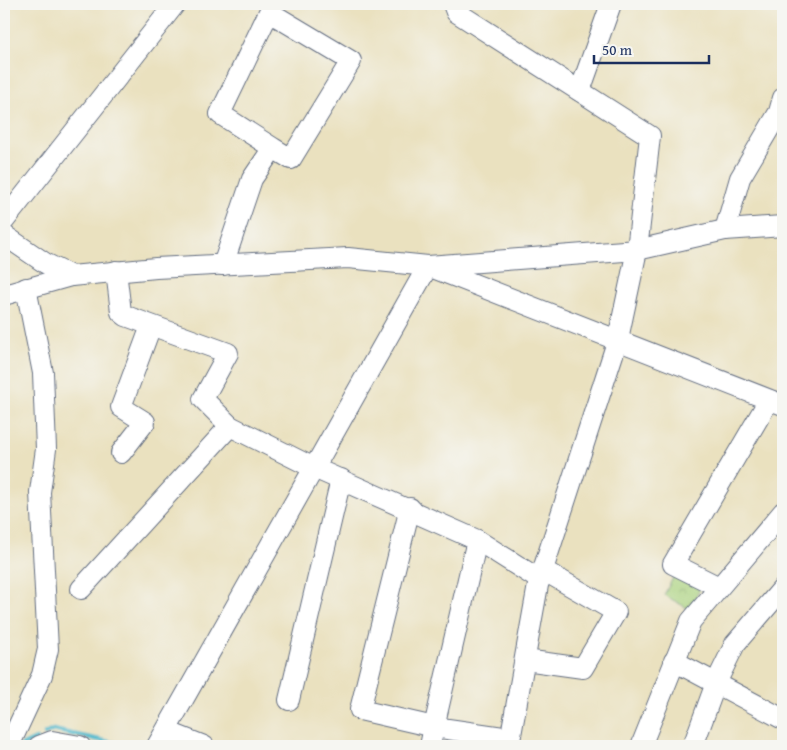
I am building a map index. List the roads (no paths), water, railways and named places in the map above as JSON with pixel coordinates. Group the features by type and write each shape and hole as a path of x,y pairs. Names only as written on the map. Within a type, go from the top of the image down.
{"street":[{"path":"4,221 174,4"},
{"path":"410,508 360,710 510,742 541,575 618,339 637,250 650,136 456,12 454,4"},
{"path":"580,91 611,4"},
{"path":"269,12 351,62 291,159 273,148 220,114 269,12"},
{"path":"725,230 740,178 779,112 783,98"},
{"path":"223,264 252,180 273,148"},
{"path":"4,295 71,276 116,271 348,258 428,266 637,250 725,230 783,226"},
{"path":"4,235 45,263 71,276"},
{"path":"428,266 618,339 776,403 674,564 719,587"},
{"path":"204,746 162,738 428,266"},
{"path":"116,271 121,312 126,316 228,354 203,399 230,426 314,468 410,508 477,540 541,575 616,612 583,668 525,660"},
{"path":"9,746 42,675 48,649 40,492 46,449 43,373 26,288"},
{"path":"121,453 145,422 121,407 151,326"},
{"path":"81,589 230,426"},
{"path":"289,700 342,479"},
{"path":"641,746 691,621 783,512"},
{"path":"430,746 477,540"},
{"path":"693,746 716,683 735,644 783,588"},
{"path":"674,661 783,718"},
{"path":"39,746 52,741 80,746"}],"waterway":[{"path":"45,734 53,730 128,746"},
{"path":"21,746 36,739"}]}
